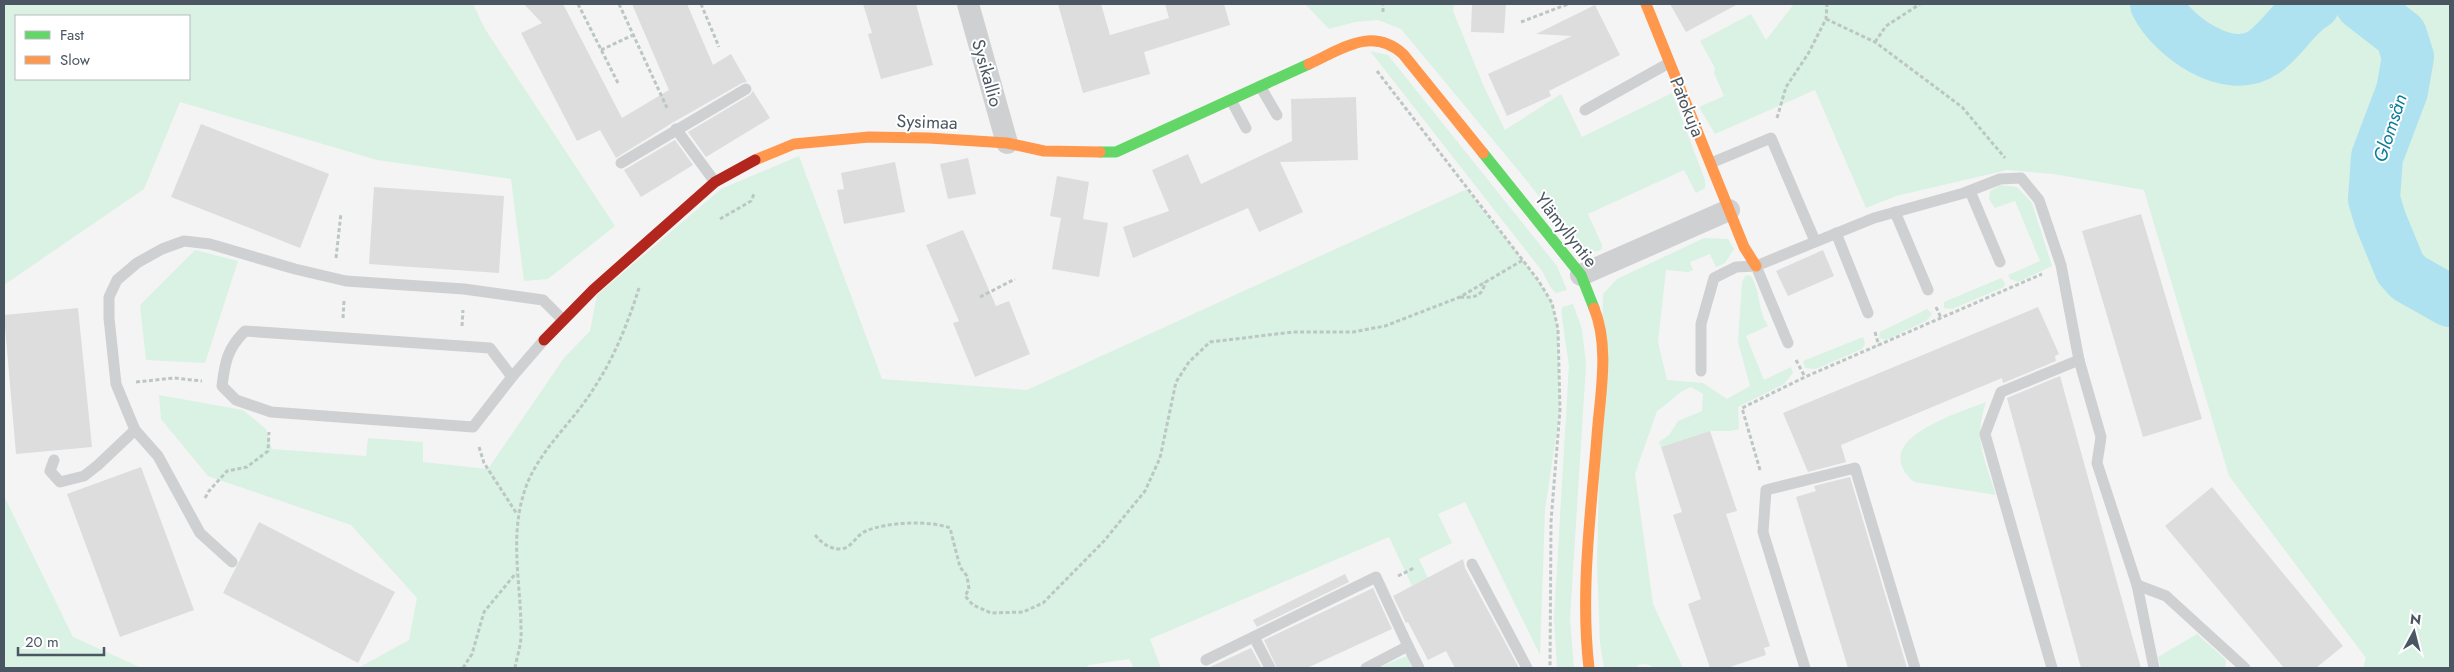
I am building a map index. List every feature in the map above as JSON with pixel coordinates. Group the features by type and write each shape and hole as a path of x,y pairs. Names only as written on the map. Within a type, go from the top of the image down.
{"street":[{"name":"Sysikallio","path":"968,4 1007,143"},
{"name":"Patokuja","path":"1646,4 1744,247 1756,266"},
{"name":"Ylämyllyntie","path":"1355,43 1381,40 1393,45 1403,54 1581,275 1597,315 1604,355 1586,572 1585,635 1588,668"},
{"name":"Sysimaa","path":"544,340 593,290 715,182 748,163 794,144 869,137 1007,143 1044,151 1116,152 1355,43"},
{"path":"1581,275 1729,210"}],"lane":[{"path":"1586,110 1670,63"},
{"path":"1260,86 1277,115"},
{"path":"622,163 676,129 746,89"},
{"path":"1231,100 1246,128"},
{"path":"676,129 715,182"},
{"path":"1710,164 1771,138 1815,241"},
{"path":"1701,372 1701,324 1714,278 1736,268 1756,266 1815,241 1896,212 1970,191 2000,179 2021,178 2039,200 2060,265 2079,360 2101,437 2097,463 2137,585 2154,668"},
{"path":"1970,191 2000,262"},
{"path":"1896,212 1928,290"},
{"path":"1836,233 1868,313"},
{"path":"232,562 200,532 158,456 135,430 116,384 109,318 109,298 117,280 137,262 162,249 184,241 210,244 334,278 464,289 542,300 563,320"},
{"path":"1756,266 1788,343"},
{"path":"512,376 490,348 245,331 237,339 225,359 222,386 236,400 271,412 473,427 512,376 544,340"},
{"path":"2052,668 1985,434 2001,392 2079,360"},
{"path":"54,460 50,471 60,482 84,476 135,430"},
{"path":"1805,668 1763,532 1766,490 1855,468 1915,668"},
{"path":"1472,564 1527,668"},
{"path":"1206,660 1376,577 1420,668"},
{"path":"2137,585 2166,596 2245,668"},
{"path":"1254,637 1270,668"},
{"path":"1366,668 1408,646"}],"path":[{"path":"578,4 619,85"},
{"path":"619,4 676,129"},
{"path":"701,4 718,47"},
{"path":"1520,22 1568,4"},
{"path":"1771,138 1786,87 1808,54 1826,19 1827,4"},
{"path":"1875,42 1886,26 1920,4"},
{"path":"1826,19 1875,42 1962,107 2021,178"},
{"path":"601,50 633,35"},
{"path":"1355,43 1523,260 1552,303 1558,329 1560,410 1551,521 1550,668"},
{"path":"713,222 751,201 757,183 748,163"},
{"path":"334,278 341,213"},
{"path":"815,535 821,542 830,547 842,549 850,546 858,535 866,530 909,523 937,523 950,528 960,567 967,576 969,589 965,596 973,605 991,613 1023,612 1043,604 1104,541 1145,491 1160,458 1176,382 1189,362 1210,342 1293,332 1353,332 1385,326 1460,297 1523,260"},
{"path":"1766,490 1742,408 2050,270"},
{"path":"980,297 1015,279"},
{"path":"1460,297 1472,298 1478,296 1482,292 1484,282"},
{"path":"515,668 522,632 516,573 517,514 528,483 550,444 594,389 616,348 640,286"},
{"path":"461,346 464,289"},
{"path":"128,383 174,378 198,380 222,386"},
{"path":"473,427 484,462 517,514"},
{"path":"193,521 209,491 227,471 246,467 268,451"},
{"path":"463,668 472,654 484,612 516,573"}],"green space":[{"path":"4,4 473,4 485,29 615,226 548,279 524,281 511,179 377,160 180,102 144,189 4,285"},
{"path":"1305,4 1454,4 1453,11 1484,87 1505,130 1561,94 1582,137 1672,93 1705,180 1705,188 1696,193 1684,170 1588,214 1602,249 1592,251 1585,249 1575,243 1527,181 1401,29 1378,20 1355,22 1329,29"},
{"path":"1794,4 2450,4 2450,668 2363,668 2366,658 2229,476 2144,190 2054,174 2007,170 1896,196 1866,208 1815,90 1715,134 1699,107 1724,96 1714,73 1715,68 1700,41 1751,14 1766,40"},
{"path":"1370,51 1388,55 1557,266 1567,290 1556,293 1551,288 1542,271"},
{"path":"799,156 882,379 1027,390 1467,189 1538,280 1552,303 1558,329 1560,410 1545,510 1540,655 1465,502 1438,514 1452,543 1419,559 1428,578 1412,586 1389,537 1150,639 1161,668 1134,668 1129,659 1089,665 1085,668 358,668 409,640 417,598 351,525 208,476 161,419 159,395 243,410 266,429 272,449 366,456 368,438 423,442 423,462 488,469 564,358 590,331 597,295 721,189"},
{"path":"2000,185 2017,187 2032,203 2052,266 2018,282 2010,279 2008,275 2040,261 2015,201 1995,208 1989,199 1990,191"},
{"path":"1704,238 1728,239 1734,249 1725,263 1716,267 1710,254 1690,262 1693,270 1688,272 1666,270 1658,342 1667,380 1703,383 1727,399 1750,386 1738,342 1742,282 1746,275 1751,276 1754,282 1762,313 1768,326 1746,336 1764,380 1791,367 1793,373 1784,384 1738,407 1739,429 1710,431 1661,447 1659,442 1669,435 1678,421 1702,411 1703,394 1691,387 1682,391 1657,411 1635,474 1653,604 1683,668 1656,668 1646,664 1638,665 1636,668 1604,668 1600,643 1597,565 1603,294 1617,279"},
{"path":"195,250 238,261 205,363 146,360 140,305"},
{"path":"2001,278 2005,283 2004,287 1952,309 1944,308 1944,302"},
{"path":"1573,304 1582,329 1586,365 1570,618 1574,668 1557,668 1554,618 1569,365 1562,307"},
{"path":"1927,309 1932,314 1926,321 1886,340 1879,338 1880,332"},
{"path":"1863,337 1865,344 1862,349 1816,369 1805,368 1803,361"},
{"path":"1986,402 1982,415 1982,449 1996,495 1914,482 1902,467 1901,453 1908,441 1921,430 1938,421"},
{"path":"4,496 73,637 142,668 4,668"},
{"path":"2197,634 2226,660 2225,668 2161,668 2158,657"},
{"path":"1407,656 1412,668 1377,668"}],"building":[{"path":"524,4 563,4 622,118 669,90 632,4 687,4 713,65 731,54 747,82 742,83 672,123 616,158 600,130 577,141 521,33 542,23"},
{"path":"863,4 916,4 933,65 881,79 868,34 872,33"},
{"path":"1058,4 1101,4 1110,35 1169,18 1165,4 1224,4 1230,25 1144,52 1150,74 1083,93"},
{"path":"1472,4 1506,4 1504,33 1471,32"},
{"path":"1670,4 1738,4 1686,32"},
{"path":"1595,5 1620,55 1549,91 1551,96 1507,116 1488,74 1572,36 1536,34"},
{"path":"753,91 770,118 706,157 688,132 750,95"},
{"path":"1356,97 1358,160 1280,162 1303,212 1259,232 1248,208 1133,258 1123,227 1169,211 1152,170 1188,154 1201,184 1292,141 1291,99"},
{"path":"201,124 329,174 300,248 171,197"},
{"path":"675,140 693,165 641,197 624,170"},
{"path":"968,158 976,194 948,199 940,164"},
{"path":"895,162 905,212 844,224 837,190 844,189 841,173"},
{"path":"1057,176 1089,182 1083,219 1108,223 1099,277 1052,269 1061,218 1050,216"},
{"path":"374,187 504,196 499,273 369,264"},
{"path":"2141,214 2202,419 2143,437 2082,231"},
{"path":"963,230 996,306 1009,301 1030,354 975,377 953,323 959,321 926,245"},
{"path":"1823,250 1834,276 1788,296 1776,271"},
{"path":"2038,307 2059,354 2055,356 2056,361 2003,383 2002,378 1841,445 1846,462 1808,472 1783,413"},
{"path":"78,308 92,447 16,454 4,315"},
{"path":"2060,376 2141,668 2081,668 2007,398"},
{"path":"1710,431 1737,511 1726,514 1770,646 1764,648 1766,655 1727,668 1710,668 1688,604 1701,599 1673,515 1682,512 1661,447"},
{"path":"141,467 194,610 120,637 67,494"},
{"path":"1850,477 1907,668 1848,668 1796,497 1816,491 1814,486"},
{"path":"2212,487 2343,646 2316,668 2284,668 2165,526"},
{"path":"259,522 395,592 358,663 223,593"},
{"path":"1463,559 1465,568 1519,668 1455,668 1446,651 1428,660 1408,622 1406,623 1393,596"},
{"path":"1345,574 1349,582 1257,627 1253,620"},
{"path":"1373,588 1392,629 1307,668 1277,668 1264,640"},
{"path":"1251,648 1262,668 1208,668"}],"waterway":[{"name":"Glomsån","path":"2156,4 2175,29 2188,40 2218,56 2234,60 2250,58 2264,52 2314,4"},
{"name":"Glomsån","path":"2361,4 2401,35 2408,57 2402,91 2377,157 2374,199 2400,268 2409,278 2450,301"}],"traffic: fast":[{"path":"1100,152 1116,152 1309,64"},
{"path":"1483,153 1581,275 1594,308"}],"traffic: slow":[{"path":"1646,4 1744,247 1756,266"},
{"path":"1309,64 1357,43 1368,41 1380,42 1391,46 1403,54 1483,153"},
{"path":"755,160 794,144 869,137 929,138 1007,143 1044,151 1100,152"},
{"path":"1589,668 1586,581 1589,523 1603,371 1602,339 1594,308"}],"traffic: jam":[{"path":"544,340 593,290 715,182 755,160"}]}
